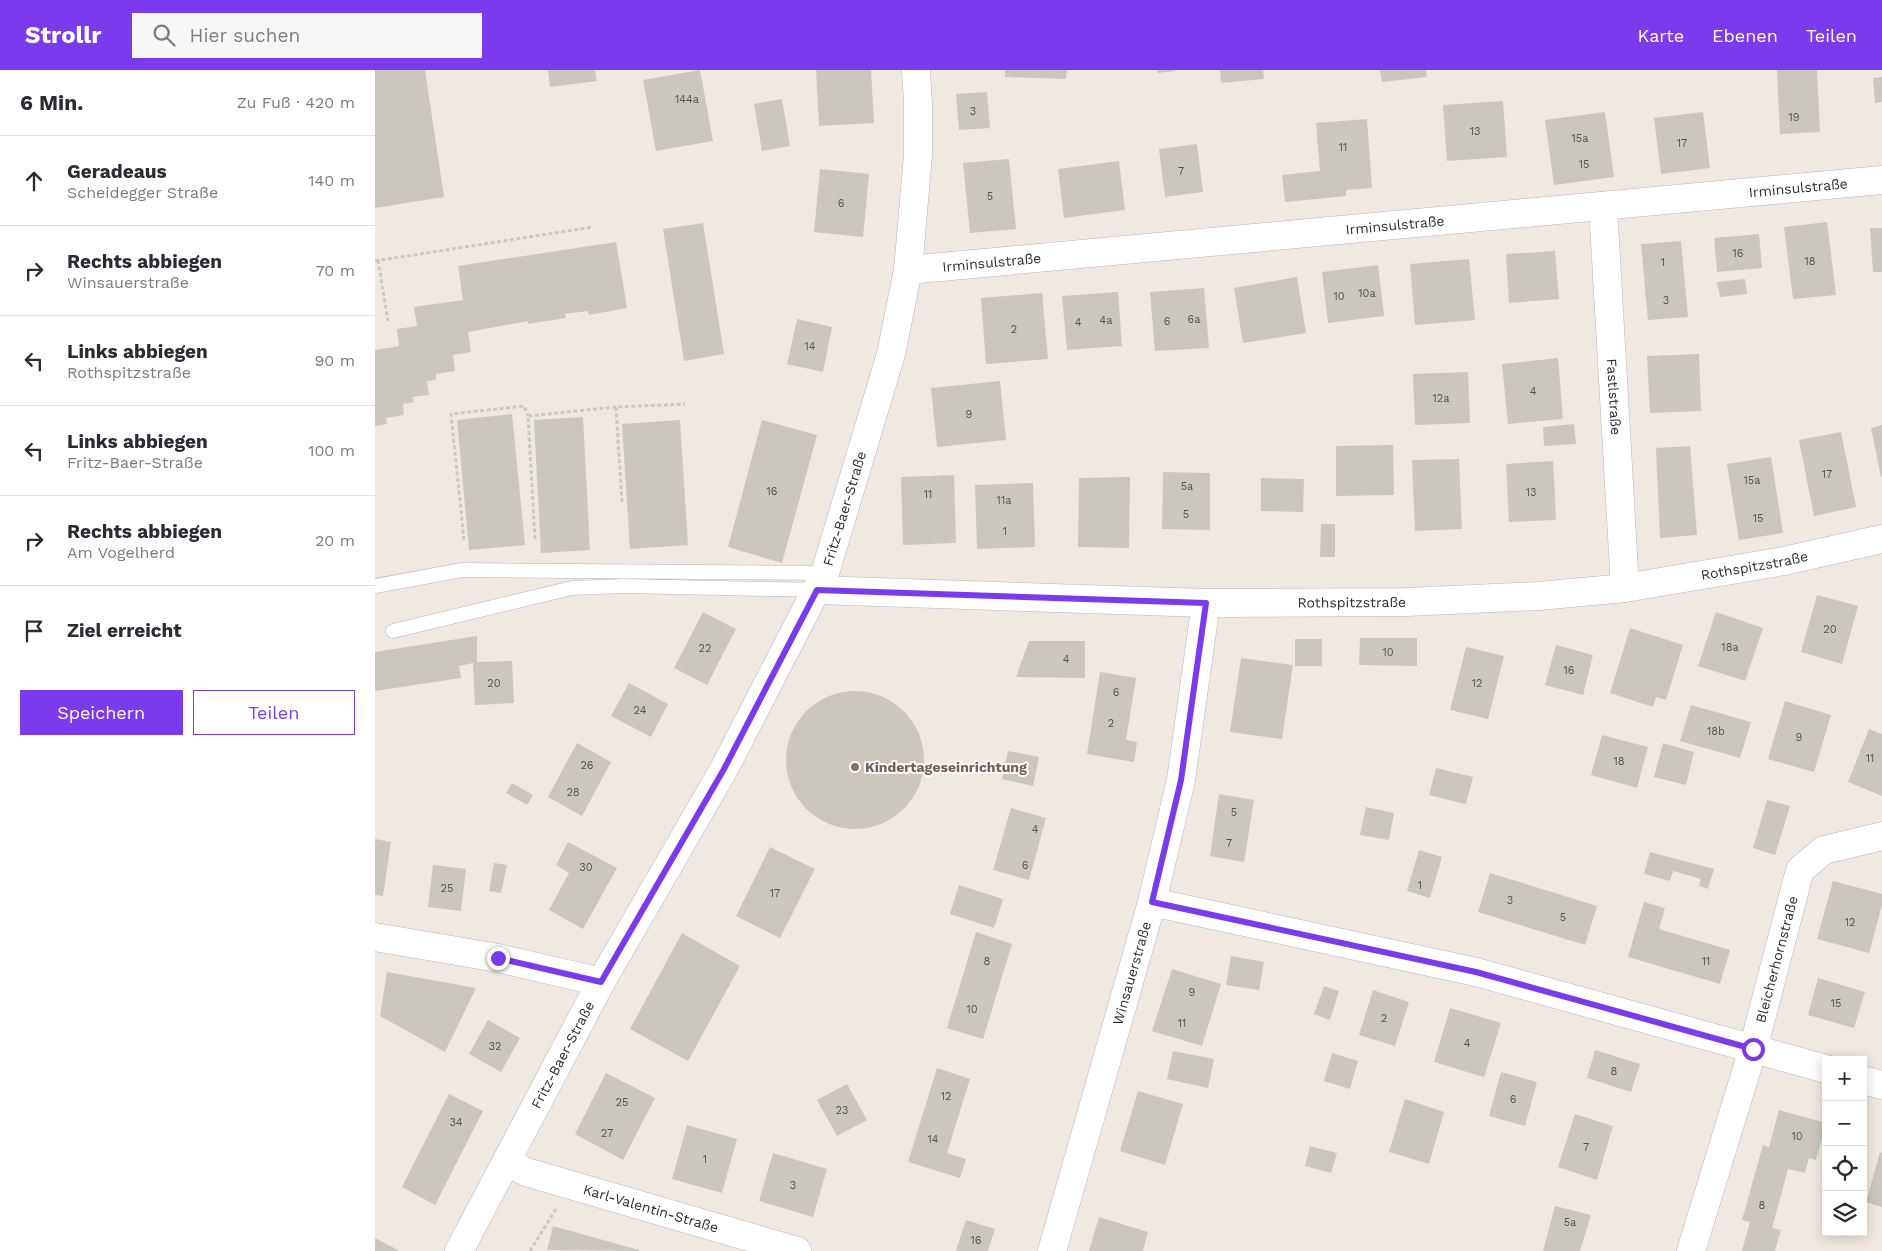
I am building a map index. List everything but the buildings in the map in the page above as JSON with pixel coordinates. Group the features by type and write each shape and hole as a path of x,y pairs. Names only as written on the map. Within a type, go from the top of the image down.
{"street":[{"name":"Fritz-Baer-Straße","path":"459,1251 601,982 724,769 821,582 891,354 908,270 918,156 916,70"},
{"name":"Irminsulstraße","path":"908,270 1882,180"},
{"name":"Fastlstraße","path":"1603,206 1625,588"},
{"name":"Rothspitzstraße","path":"821,582 1206,603 1407,602 1539,596 1625,588 1784,561 1882,539"},
{"name":"Winsauerstraße","path":"1052,1251 1152,902 1181,780 1206,603"},
{"name":"Bleicherhornstraße","path":"1691,1251 1753,1049 1800,870 1824,850 1882,836"},
{"path":"1152,902 1476,972 1822,1068"},
{"path":"375,937 498,958 601,982"},
{"path":"1867,1081 1882,1085"},
{"name":"Karl-Valentin-Straße","path":"507,1161 526,1172 797,1251"}],"lane":[{"path":"375,586 462,570 821,582"},
{"path":"393,631 572,588 821,582"}],"path":[{"path":"388,321 376,261 593,227"},
{"path":"528,416 685,404"},
{"path":"464,540 451,414 524,406 528,416 535,539"},
{"path":"616,408 622,502"},
{"path":"530,1251 571,1185"}],"place":[{"name":"Kindertageseinrichtung","path":"855,767"}],"route":[{"path":"498,958 601,982 724,769 817,590 1206,603 1181,780 1152,902 1476,972 1753,1049"}]}
